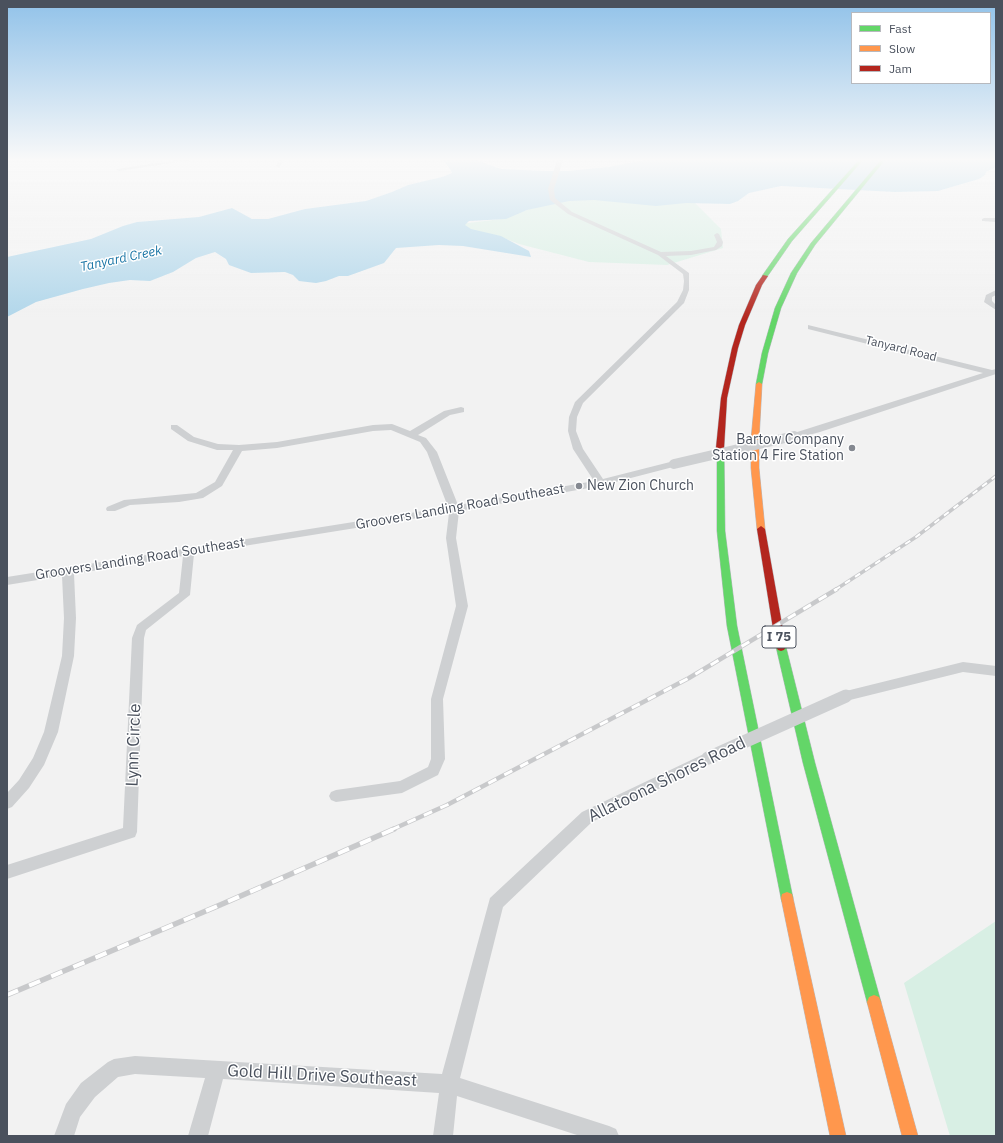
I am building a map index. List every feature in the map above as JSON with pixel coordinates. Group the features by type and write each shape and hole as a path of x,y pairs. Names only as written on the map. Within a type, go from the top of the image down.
{"highway":[{"path":"814,213 790,240 759,285 734,348 724,398 720,450 721,531 732,626 774,839 838,1136"},
{"name":"I 75","path":"839,213 813,244 794,273 778,308 764,353 759,384 755,461 762,546 778,633 809,763 910,1136"}],"street":[{"path":"571,213 660,254 686,273 686,290 680,303 579,402 573,417 572,431 578,449 600,483"},
{"path":"984,220 996,220"},
{"path":"660,254 691,253 716,248 720,245 717,235"},
{"path":"996,292 988,296 988,302 996,308"},
{"name":"Tanyard Road","path":"811,327 993,372"},
{"name":"Groovers Landing Road Southeast","path":"7,581 454,509 600,483 824,428 993,372"},
{"path":"411,435 447,413 461,410"},
{"path":"174,427 191,439 217,447 239,448 277,445 373,428 392,427 423,440 432,452 454,509 451,538 462,606 437,700 438,759 433,771 402,787 336,796"},
{"path":"111,509 128,502 179,499 199,496 219,484 239,448"},
{"name":"Lynn Circle","path":"7,872 130,832 138,638 142,628 184,595 189,551"},
{"path":"7,803 24,784 35,767 51,732 68,656 70,618 68,602 68,571"},
{"name":"Allatoona Shores Road","path":"443,1136 449,1084 496,903 587,817 708,758 846,696 963,667 996,671"},
{"name":"Gold Hill Drive Southeast","path":"64,1136 73,1111 88,1090 114,1068 135,1066 449,1084 609,1136"},
{"path":"198,1136 217,1070"}],"green space":[{"path":"517,213 705,213 721,229 723,248 667,265 589,262 519,244 499,236 469,230 460,224 501,219"},
{"path":"996,921 996,1136 950,1136 904,983"}],"water":[{"name":"Tanyard Creek","path":"212,213 242,213 252,219 268,219 289,213 519,213 506,219 469,221 465,225 471,229 501,236 529,251 531,257 463,246 439,245 396,248 384,263 348,276 339,276 316,283 299,281 293,275 285,272 251,273 229,265 226,259 215,252 196,258 173,272 150,281 130,280 83,289 36,302 7,317 7,257 91,239 137,222 199,217"}],"railway":[{"path":"835,590 916,537 996,476"},
{"path":"391,830 447,805 689,678 837,589"},
{"path":"7,995 220,905 394,829"}],"traffic: fast":[{"path":"765,276 790,240 814,213"},
{"path":"759,384 765,353 778,308 794,273 813,244 839,213"},
{"path":"720,448 721,531 732,626 787,898"},
{"path":"781,647 809,763 874,1002"}],"traffic: slow":[{"path":"759,384 755,440 755,468 761,529"},
{"path":"787,898 838,1136"},
{"path":"874,1002 910,1136"}],"traffic: jam":[{"path":"720,448 724,398 735,348 742,325 759,285 765,276"},
{"path":"761,529 781,647"}],"place":[{"name":"Bartow Company Station 4 Fire Station","path":"852,448"},
{"name":"New Zion Church","path":"579,486"}]}
